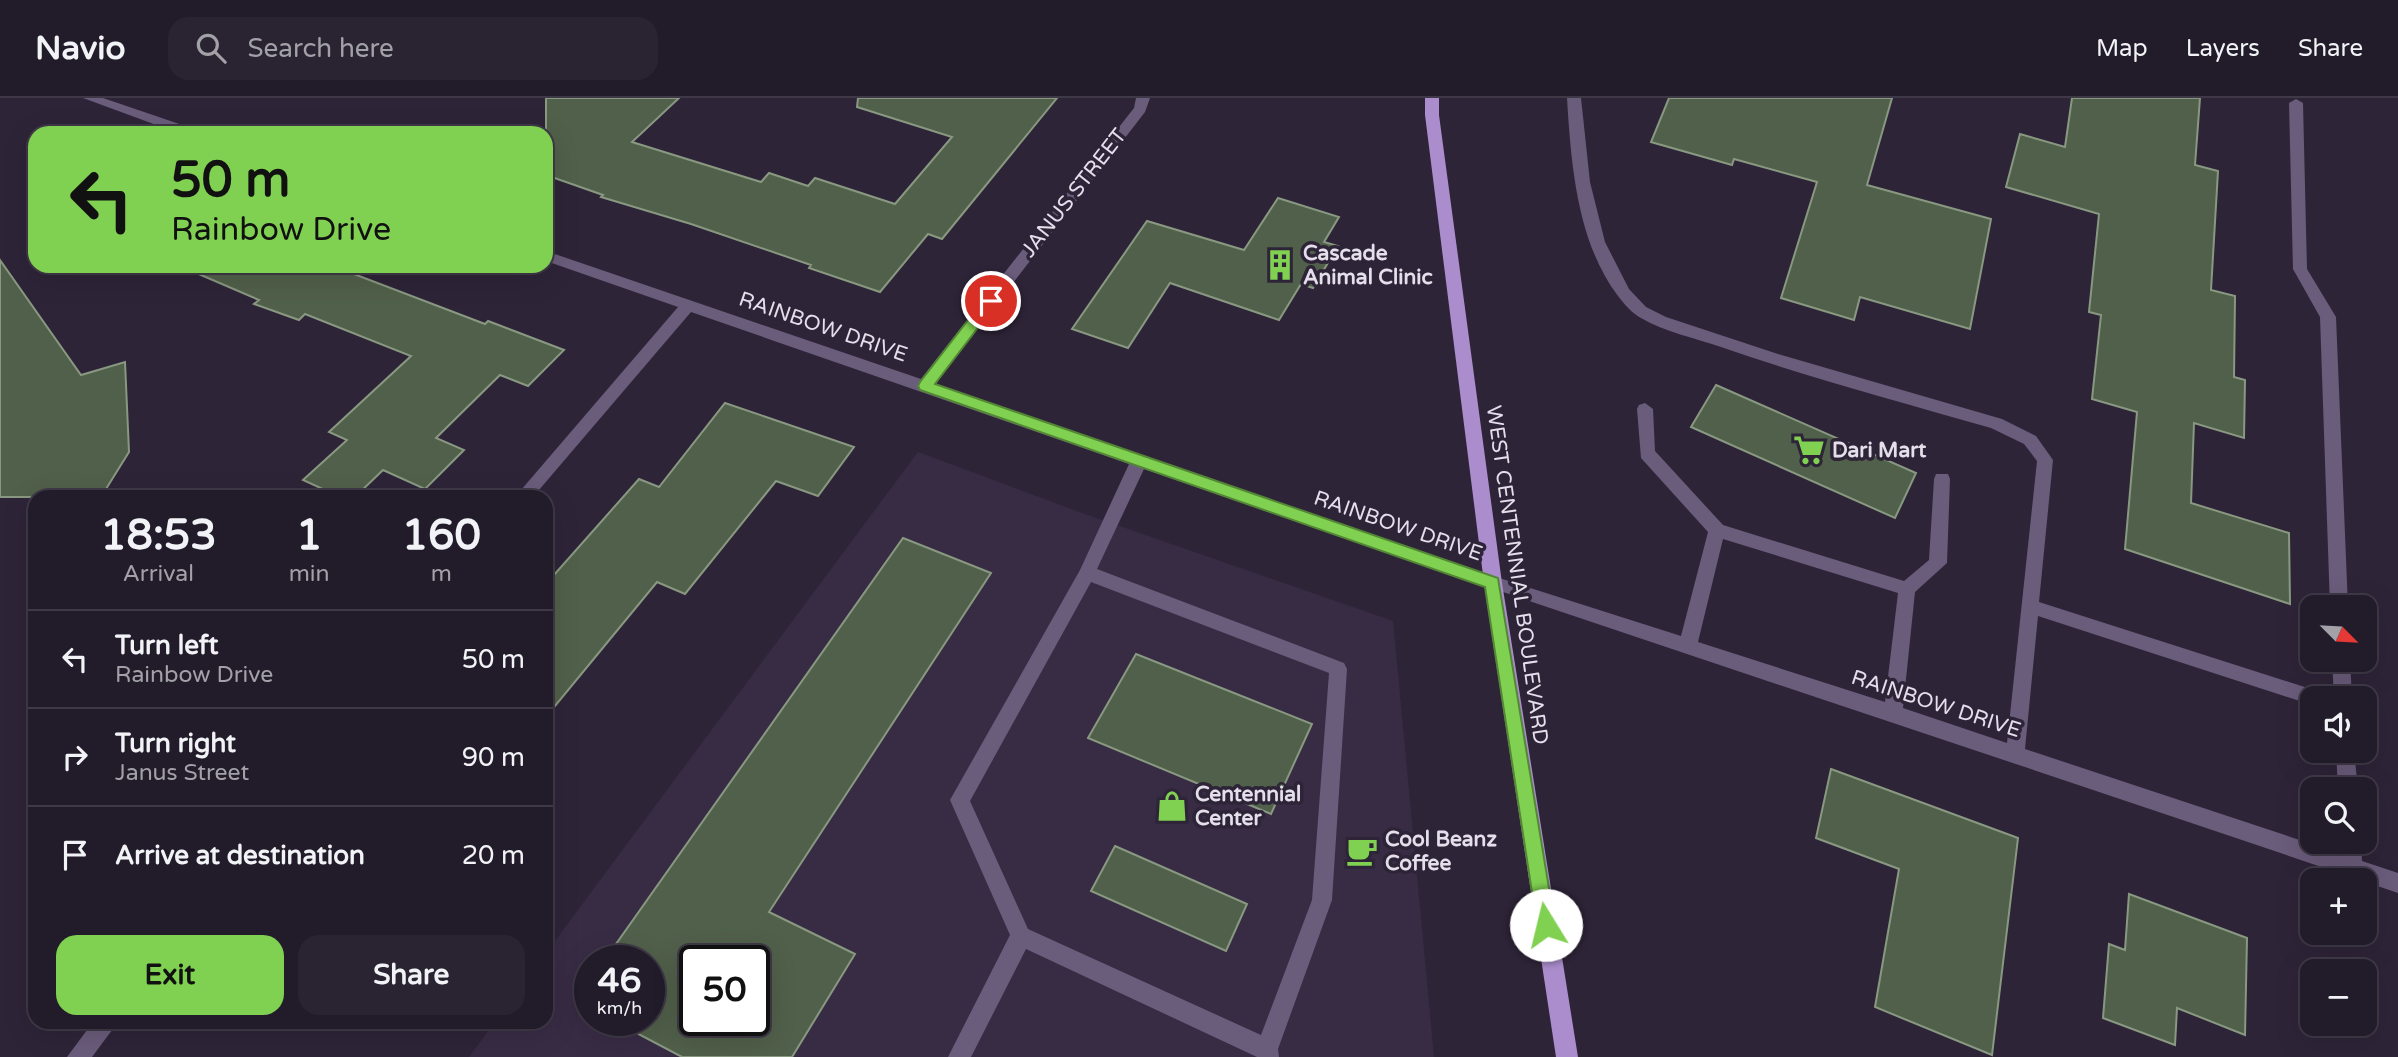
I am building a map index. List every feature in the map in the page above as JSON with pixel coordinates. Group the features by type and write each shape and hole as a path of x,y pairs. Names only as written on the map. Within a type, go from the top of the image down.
{"main road":[{"name":"WEST CENTENNIAL BOULEVARD","path":"1432,98 1432,115 1493,583 1567,1057"}],"street":[{"path":"90,98 171,126"},
{"name":"JANUS STREET","path":"925,386 1140,109 1143,98"},
{"path":"1574,98 1575,142 1596,240 1616,284 1642,312 1727,343 1996,423 2030,440 2045,460 2015,754"},
{"path":"2296,103 2300,269 2328,317 2339,595"},
{"name":"RAINBOW DRIVE","path":"553,258 1493,583 1893,713 2398,883"},
{"path":"529,490 688,305"},
{"path":"1644,409 1647,453 1717,530 1908,589"},
{"path":"1087,573 1338,669 1322,900 1267,1053 1021,936 960,800 1087,573 1139,461"},
{"path":"1893,713 1908,589 1938,563 1942,479"},
{"path":"1688,646 1717,530"},
{"path":"2029,606 2300,693"},
{"path":"2351,854 2352,867"},
{"path":"959,1057 1021,936"},
{"path":"78,1057 101,1029"}],"shaded area":[{"name":"Centennial Center","path":"918,452 1082,513 1393,621 1434,1057 469,1057 490,1029 553,1029 553,944"}],"building":[{"path":"546,98 679,98 632,142 761,182 769,173 808,186 815,178 895,204 952,137 857,107 858,98 1057,98 942,239 928,234 880,292 809,268 811,265 601,197 603,195 553,177 553,126 546,126"},
{"path":"1669,98 1892,98 1867,185 1991,219 1970,329 1860,297 1854,320 1781,298 1817,182 1734,159 1732,165 1651,142"},
{"path":"2072,98 2200,98 2195,165 2218,171 2211,290 2235,296 2234,377 2245,380 2244,438 2194,423 2191,503 2289,533 2290,604 2125,549 2137,412 2092,399 2101,315 2089,312 2099,214 2006,187 2020,134 2065,147"},
{"path":"1278,198 1339,217 1324,242 1338,246 1313,288 1301,284 1279,320 1170,283 1128,348 1072,329 1147,221 1244,250"},
{"path":"0,260 81,375 125,362 129,452 105,490 28,490 28,497 0,497"},
{"path":"196,273 351,273 485,324 488,321 564,350 528,386 500,375 436,438 464,450 425,489 383,470 362,490 325,490 303,480 347,440 329,432 411,356 305,314 299,320 254,304 259,300"},
{"path":"1716,385 1916,473 1895,518 1691,427"},
{"path":"725,403 854,447 818,496 776,481 685,594 657,582 553,708 553,576 639,479 659,487"},
{"path":"903,538 991,573 769,912 855,954 792,1057 682,1057 642,1036 665,1036 665,945 615,945"},
{"path":"1136,654 1312,724 1271,814 1088,738"},
{"path":"1831,769 2018,838 1992,1055 1875,1007 1899,869 1816,838"},
{"path":"1115,846 1247,904 1226,951 1091,891"},
{"path":"2129,894 2247,938 2245,1035 2177,1008 2175,1045 2103,1018 2109,944 2125,950"}],"place":[{"name":"Cascade Animal Clinic","path":"1280,265"},
{"name":"Dari Mart","path":"1809,450"},
{"name":"Centennial Center","path":"1172,806"},
{"name":"Cool Beanz Coffee","path":"1362,851"}],"route":[{"path":"991,301 925,386 1493,583 1546,925"}]}
